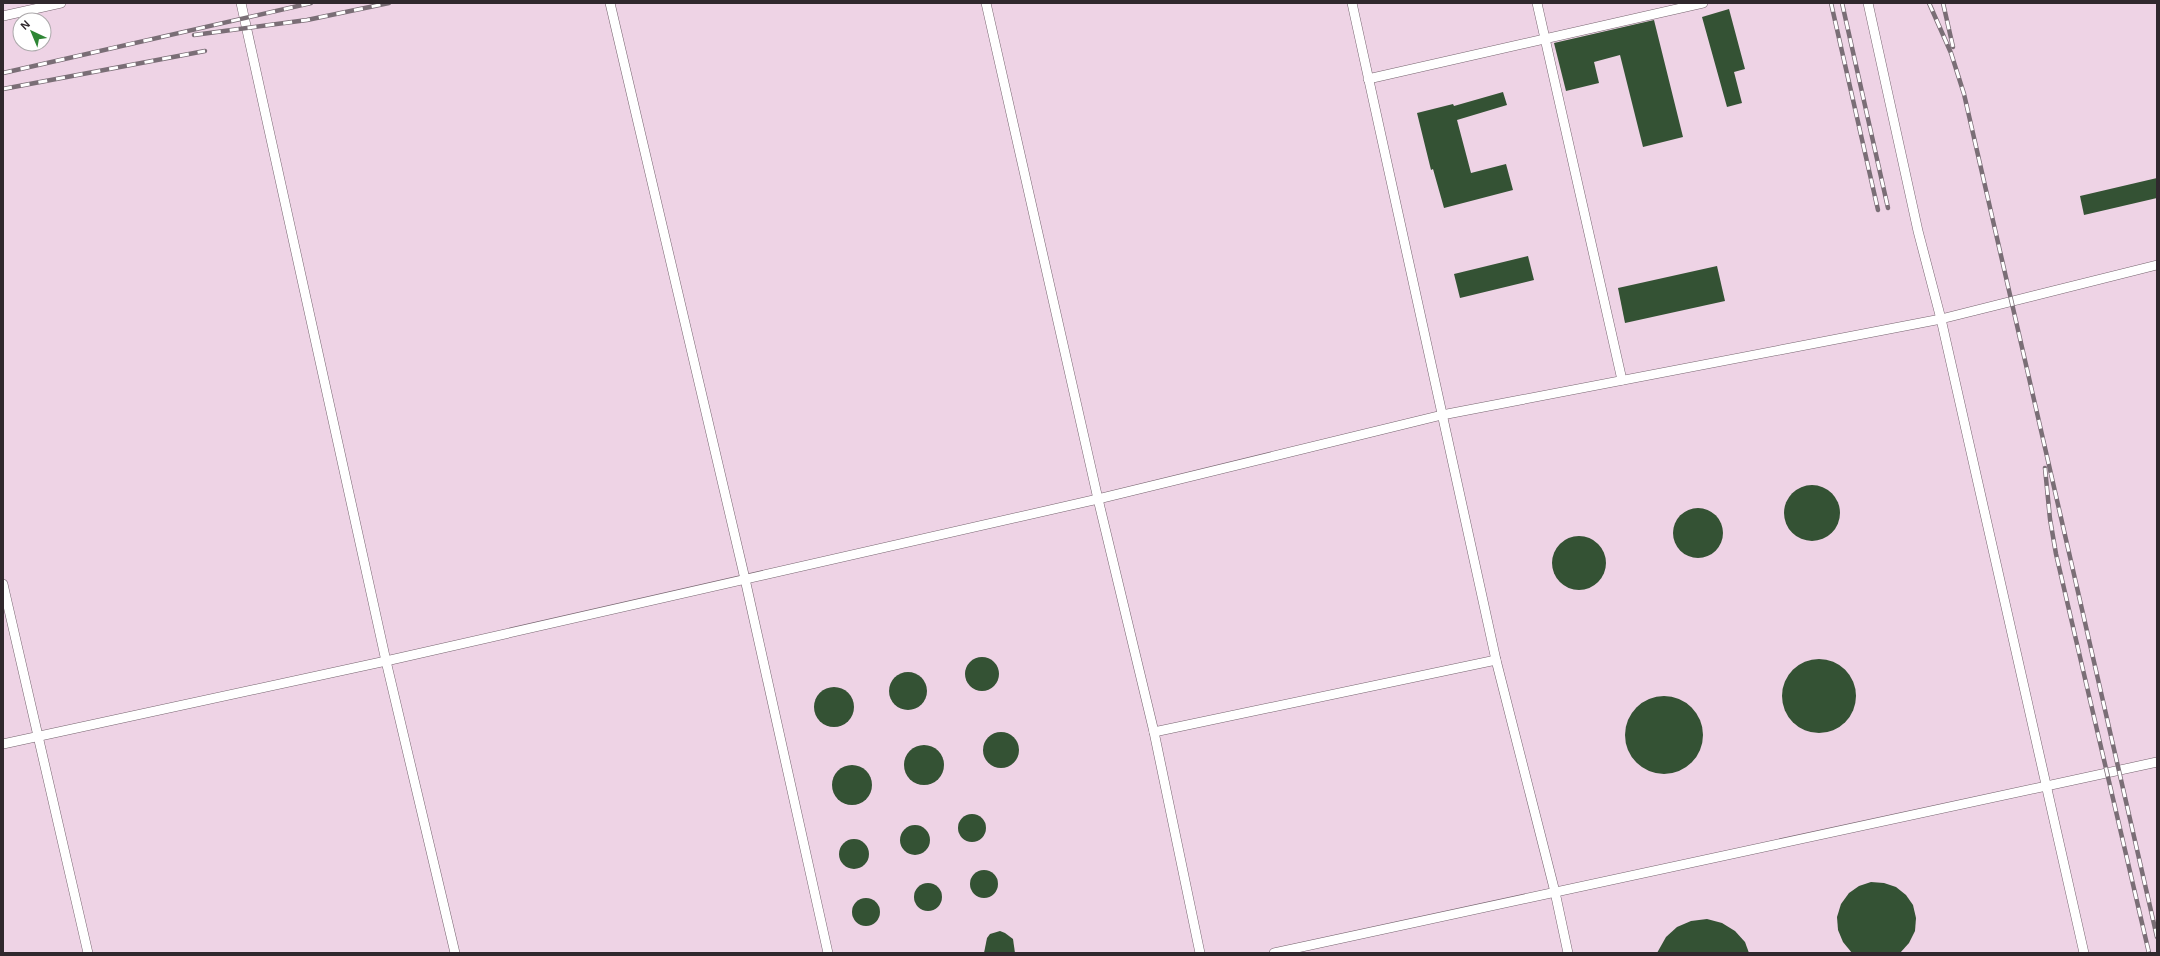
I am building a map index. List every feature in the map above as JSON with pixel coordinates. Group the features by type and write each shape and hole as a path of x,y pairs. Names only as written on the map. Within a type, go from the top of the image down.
{"lane":[{"path":"3,16 62,3"},
{"path":"241,3 386,661 455,953"},
{"path":"610,3 745,579 828,953"},
{"path":"986,3 1098,499 1154,732 1200,953"},
{"path":"1352,3 1496,660 1555,892 1568,953"},
{"path":"1537,3 1622,380"},
{"path":"1368,79 1703,3"},
{"path":"1868,3 1918,231 1941,319 2084,953"},
{"path":"3,744 386,661 1098,499 1442,414 1941,319 2157,264"},
{"path":"3,584 88,953"},
{"path":"1154,732 1496,660"},
{"path":"1274,953 2157,762"}],"shaded area":[{"path":"3,3 2157,3 2157,953 3,953"}],"building":[{"path":"1729,9 1745,69 1734,72 1742,103 1727,107 1702,17"},
{"path":"1654,20 1683,137 1643,147 1620,55 1594,62 1599,83 1566,91 1554,43"},
{"path":"1503,92 1507,105 1457,120 1471,173 1506,164 1513,190 1444,208 1433,169 1431,170 1417,113 1453,104 1454,106"},
{"path":"2157,178 2157,198 2084,215 2080,196"},
{"path":"1528,256 1534,280 1460,298 1454,274"},
{"path":"1717,266 1725,301 1625,323 1618,288"},
{"path":"1812,485 1823,487 1832,493 1838,502 1840,513 1838,524 1832,533 1823,539 1812,541 1801,539 1792,533 1786,524 1784,513 1786,502 1792,493 1801,487"},
{"path":"1693,508 1703,508 1716,515 1723,528 1723,538 1716,551 1703,558 1693,558 1684,554 1677,547 1673,538 1673,528 1677,519 1684,512"},
{"path":"1574,536 1584,536 1594,540 1602,548 1606,558 1606,568 1602,578 1594,586 1584,590 1574,590 1564,586 1556,578 1552,568 1552,558 1556,548 1564,540"},
{"path":"979,657 985,657 989,658 996,664 999,674 998,681 992,688 985,691 979,691 975,690 968,684 965,677 965,671 966,667 972,660"},
{"path":"1812,659 1826,659 1840,665 1850,675 1856,689 1856,703 1850,717 1840,727 1826,733 1812,733 1798,727 1788,717 1782,703 1782,689 1788,675 1798,665"},
{"path":"904,672 912,672 924,681 927,691 924,701 918,707 912,710 904,710 892,701 889,695 889,687 898,675"},
{"path":"830,687 838,687 845,690 851,696 854,707 851,718 845,724 838,727 830,727 823,724 817,718 814,711 814,703 817,696 823,690"},
{"path":"1664,696 1679,699 1691,708 1700,720 1703,735 1700,750 1691,762 1679,771 1664,774 1649,771 1637,762 1628,750 1625,735 1628,720 1637,708 1649,699"},
{"path":"1005,732 1014,737 1018,743 1018,757 1014,763 1005,768 997,768 988,763 984,757 983,746 988,737 994,733"},
{"path":"920,745 928,745 935,748 941,754 944,765 941,776 935,782 928,785 920,785 913,782 907,776 904,769 904,761 907,754 913,748"},
{"path":"848,765 856,765 863,768 869,774 872,785 869,796 863,802 856,805 848,805 841,802 835,796 832,789 832,781 835,774 841,768"},
{"path":"972,814 982,818 986,828 982,838 972,842 962,838 958,828 962,818"},
{"path":"915,825 925,830 930,840 925,850 915,855 905,850 900,840 905,830"},
{"path":"854,839 865,843 869,854 865,865 854,869 843,865 839,854 843,843"},
{"path":"984,870 994,874 998,884 994,894 984,898 974,894 970,884 974,874"},
{"path":"1871,882 1884,883 1896,887 1906,895 1913,905 1916,918 1915,931 1909,943 1900,953 1852,953 1843,942 1838,930 1837,917 1841,904 1849,893 1859,886"},
{"path":"928,883 938,887 942,897 938,907 928,911 918,907 914,897 918,887"},
{"path":"866,898 876,902 880,912 876,922 866,926 856,922 852,912 856,902"},
{"path":"1707,919 1722,923 1735,931 1745,942 1749,953 1657,953 1666,937 1677,927 1691,921"},
{"path":"1000,931 1013,939 1015,953 984,953 987,938 990,934"}],"railway":[{"path":"3,73 311,3"},
{"path":"194,35 307,20 389,3"},
{"path":"1831,3 1878,210"},
{"path":"1842,3 1888,208"},
{"path":"1929,3 1951,53 1964,94 2157,937"},
{"path":"1943,3 1953,47"},
{"path":"3,89 205,51"},
{"path":"2045,468 2050,519 2056,554 2149,953"}]}
